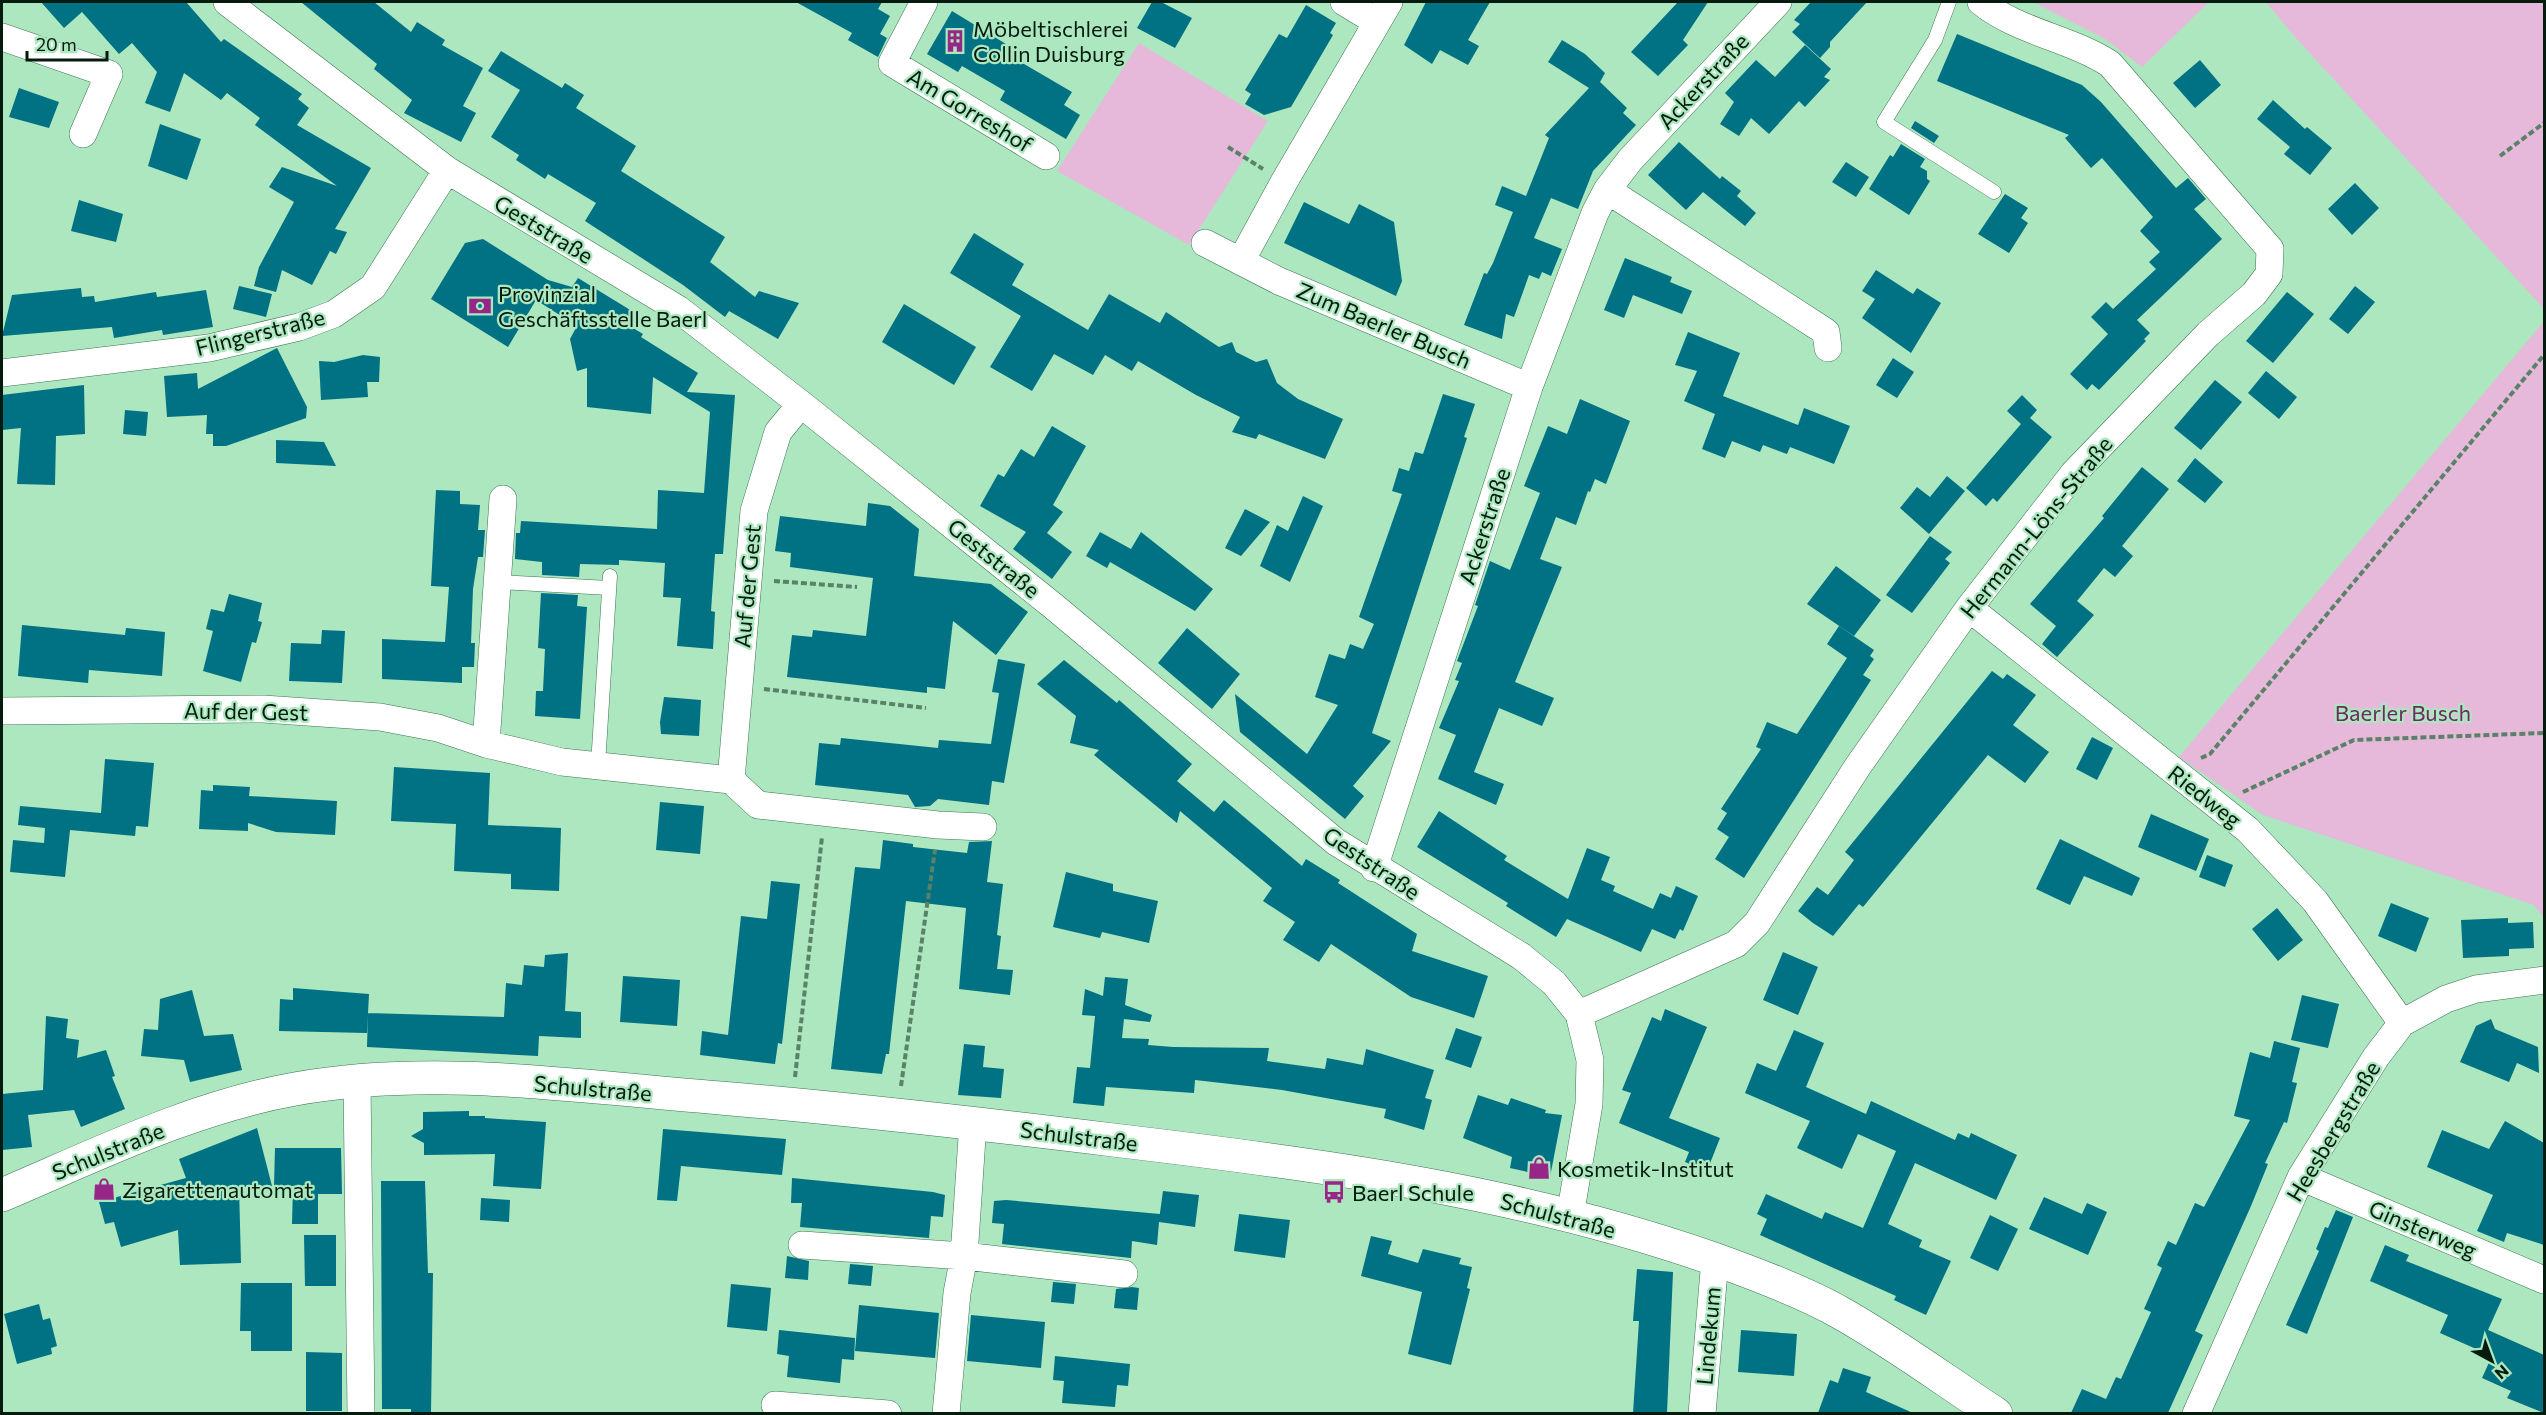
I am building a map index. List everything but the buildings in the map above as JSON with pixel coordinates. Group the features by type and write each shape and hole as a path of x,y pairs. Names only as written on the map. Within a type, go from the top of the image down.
{"street":[{"name":"Geststraße","path":"227,2 447,170 678,309 801,404 1052,605 1336,842 1374,868 1521,956 1554,983 1579,1014 1590,1060 1589,1104 1570,1216"},
{"name":"Am Gorreshof","path":"924,2 892,63 1046,156"},
{"path":"1241,261 1383,12 1344,2"},
{"name":"Ackerstraße","path":"1374,868 1529,387 1595,213 1607,190 1637,151 1778,2"},
{"name":"Hermann-Löns-Straße","path":"1579,1014 1736,944 1757,923 1858,766 1969,608 2074,473 2208,334 2254,294 2269,274 2270,249 2110,64 2097,55 2012,20 1981,2"},
{"path":"2,37 109,74 83,134"},
{"name":"Flingerstraße","path":"2,373 209,348 299,327 334,314 373,287 447,170"},
{"path":"1607,190 1826,332 1828,348"},
{"name":"Zum Baerler Busch","path":"1205,243 1279,281 1529,387"},
{"name":"Auf der Gest","path":"2,711 287,710 380,717 438,728 486,744 562,762 731,780 754,511 778,432 801,404"},
{"path":"486,744 503,499"},
{"name":"Riedweg","path":"1969,608 2248,830 2315,901 2402,1023"},
{"path":"731,780 758,805 938,825 983,827"},
{"name":"Heesbergstraße","path":"2196,1413 2301,1177 2376,1057 2402,1023 2446,999 2476,989 2544,980"},
{"name":"Schulstraße","path":"2,1195 143,1136 240,1101 299,1088 398,1078 488,1080 898,1114 1284,1160 1436,1184 1570,1216 1715,1259 1836,1310 1996,1413"},
{"path":"357,1082 361,1413"},
{"path":"946,1413 957,1293 964,1256 973,1123"},
{"name":"Ginsterweg","path":"2301,1177 2544,1280"},
{"path":"802,1245 964,1256 1124,1274"},
{"name":"Lindekum","path":"1702,1413 1715,1259"},
{"path":"775,1405 888,1413"}],"lane":[{"path":"1949,2 1935,40 1884,122 1994,192"},
{"path":"499,582 610,582 598,765"}],"path":[{"path":"2500,156 2544,123"},
{"path":"1228,147 1284,182"},
{"path":"2172,770 2210,754 2544,355"},
{"path":"747,579 857,587"},
{"path":"739,686 926,708"},
{"path":"2215,804 2354,740 2544,733"},
{"path":"792,1104 825,812"},
{"path":"898,1114 938,825"}],"green space":[{"path":"2033,2 2209,2 2142,67 2105,39"},
{"path":"2266,2 2544,2 2544,309 2295,37"},
{"path":"1139,43 1268,121 1189,245 1057,171"},
{"name":"Baerler Busch","path":"2544,321 2544,918 2534,905 2263,815 2179,757"}],"place":[{"name":"Möbeltischlerei Collin Duisburg","path":"955,41"},
{"name":"Provinzial Geschäftsstelle Baerl","path":"480,306"},
{"name":"Kosmetik-Institut","path":"1539,1168"},
{"name":"Zigarettenautomat","path":"104,1189"},
{"name":"Baerl Schule","path":"1334,1192"}]}
